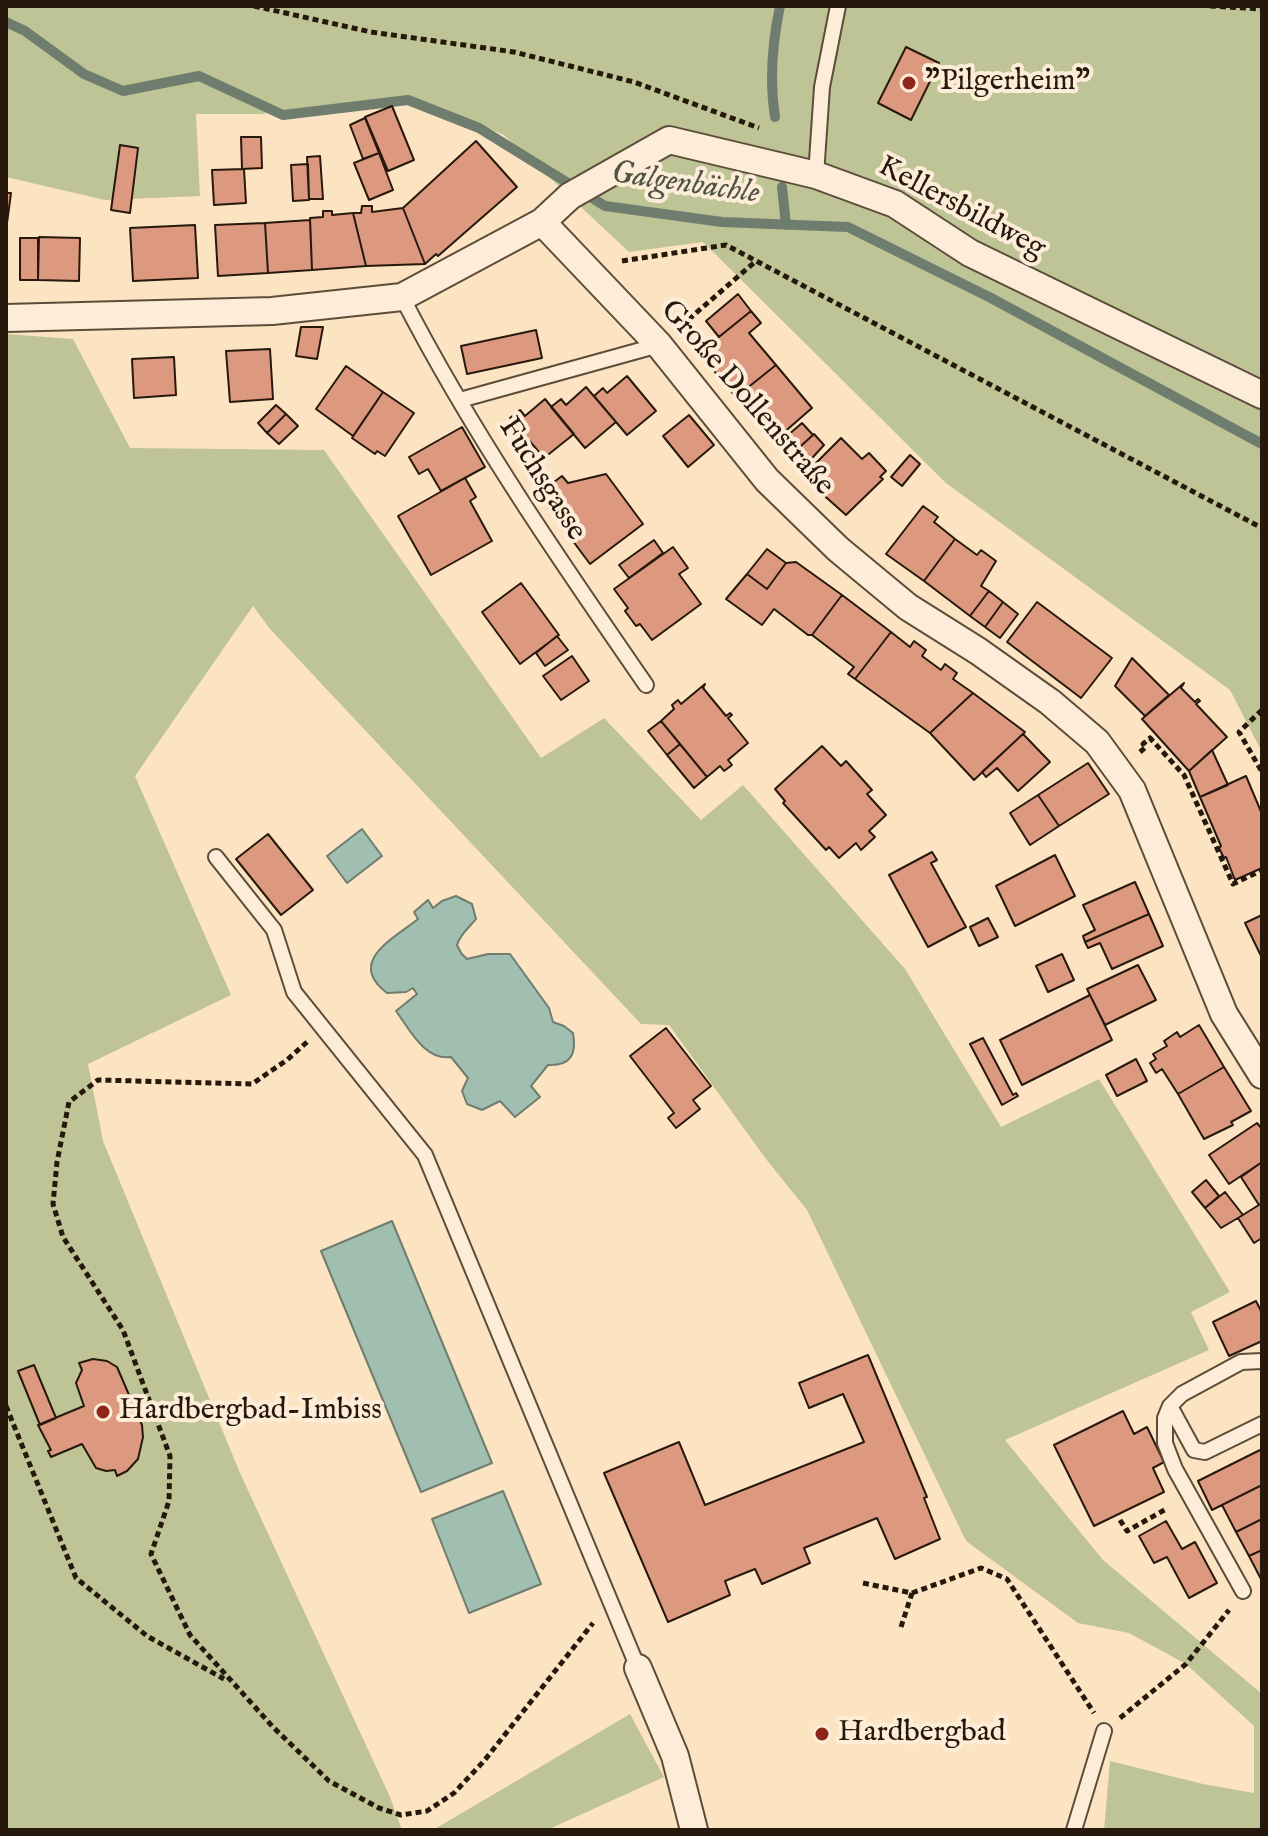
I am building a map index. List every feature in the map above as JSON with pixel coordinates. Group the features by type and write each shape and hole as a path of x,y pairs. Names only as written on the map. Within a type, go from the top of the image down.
{"street":[{"name":"Kellersbildweg","path":"542,222 570,196 669,140 807,173 895,204 970,253 1262,395"},
{"path":"6,318 272,311 402,297 542,222"},
{"name":"Große Dollenstraße","path":"542,222 659,345 767,480 838,549 908,607 1050,702 1097,742 1132,790 1224,1014 1262,1075"},
{"path":"638,1668 675,1756 694,1830"}],"lane":[{"path":"807,173 838,6"},
{"name":"Fuchsgasse","path":"402,297 460,400 547,541 646,685"},
{"path":"460,400 659,345"},
{"path":"216,857 274,930 294,992 425,1155 638,1668"},
{"path":"1243,1591 1190,1496 1165,1443 1165,1418 1170,1406 1182,1394 1241,1362 1262,1361"},
{"path":"1170,1406 1194,1450 1205,1452 1262,1424"},
{"path":"1074,1830 1104,1731"}],"path":[{"path":"254,6 371,32 514,52 634,82 758,127 807,173"},
{"path":"1210,6 1262,9"},
{"path":"620,262 726,245 1262,528"},
{"path":"659,345 756,261"},
{"path":"1262,710 1239,732 1262,772"},
{"path":"1138,755 1150,738 1184,775 1233,884 1262,870"},
{"path":"323,1028 287,1060 252,1084 98,1080 69,1102 57,1162 53,1204 63,1237 123,1330 170,1456 169,1501 151,1554 190,1635 229,1681 329,1781 379,1808 401,1815 427,1811 454,1793 484,1761 610,1600"},
{"path":"6,1406 76,1578 147,1636 229,1681"},
{"path":"1120,1520 1127,1531 1190,1496"},
{"path":"863,1583 912,1593 981,1568 1007,1579 1104,1731 1186,1664 1243,1591"},
{"path":"901,1627 912,1593"}],"green space":[{"path":"6,6 1262,6 1262,752 1230,690 946,483 703,242 629,252 504,135 410,96 260,114 196,114 200,196 105,200 6,177"},
{"path":"6,334 73,339 130,448 324,450 541,758 604,718 701,820 743,785 905,969 1001,1127 1099,1079 1230,1292 1191,1312 1209,1350 1005,1440 1103,1560 1262,1694 1262,1830 1104,1830 1110,1761 1254,1793 1254,1726 1186,1664 1129,1633 1078,1623 966,1541 807,1210 669,1025 641,1024 270,629 253,606 135,776 231,995 88,1064 103,1141 240,1473 390,1797 402,1830 6,1830"},
{"path":"630,1714 664,1777 547,1830 433,1830"}],"shaded area":[{"path":"362,829 382,856 347,883 327,856"},
{"path":"456,896 472,904 476,919 458,941 461,953 467,959 488,954 510,954 549,1008 553,1022 573,1033 574,1047 570,1058 562,1064 548,1065 531,1086 540,1097 515,1117 500,1101 482,1110 467,1104 462,1091 468,1078 451,1057 442,1057 426,1049 396,1011 417,994 413,988 406,992 387,993 376,982 371,971 372,961 386,943 418,919 414,912 428,900 433,908"},
{"path":"392,1221 492,1463 421,1492 321,1251"},
{"path":"503,1491 541,1584 469,1613 432,1519"}],"building":[{"name":"\"Pilgerheim\"","path":"906,47 939,63 911,120 878,103"},
{"path":"392,106 414,160 388,171 365,117"},
{"path":"365,118 379,153 363,159 350,125"},
{"path":"241,137 261,137 262,168 242,169"},
{"path":"476,141 517,187 425,264 403,208"},
{"path":"120,145 138,148 130,213 111,210"},
{"path":"379,153 393,190 369,200 354,163"},
{"path":"320,156 323,199 309,199 307,157"},
{"path":"308,164 309,200 293,201 291,165"},
{"path":"244,169 246,203 214,205 212,170"},
{"path":"6,193 11,193 7,223 6,223"},
{"path":"362,206 372,206 372,212 403,208 425,264 366,266 353,213 361,213"},
{"path":"323,211 332,211 332,215 353,213 366,266 312,270 310,218 323,217"},
{"path":"310,220 312,270 268,273 265,223"},
{"path":"265,223 268,273 218,276 215,225"},
{"path":"195,225 198,278 133,281 130,228"},
{"path":"39,237 80,238 79,281 38,280"},
{"path":"20,238 38,238 38,280 20,280"},
{"path":"738,294 751,311 719,337 706,321"},
{"path":"751,311 761,323 749,333 776,365 736,397 699,353"},
{"path":"301,327 323,327 317,359 296,356"},
{"path":"536,330 542,358 467,374 461,346"},
{"path":"270,349 273,399 230,402 226,351"},
{"path":"174,357 176,395 134,398 132,359"},
{"path":"776,365 812,408 773,442 736,397"},
{"path":"346,366 383,392 353,436 316,409"},
{"path":"627,376 656,411 627,435 594,396 603,388 607,393"},
{"path":"586,387 616,422 585,448 551,407 561,399 566,405"},
{"path":"383,392 414,413 385,456 377,451 375,454 352,438"},
{"path":"545,399 574,434 544,458 510,418 520,410 525,416"},
{"path":"276,405 286,414 267,433 258,423"},
{"path":"286,414 298,426 279,444 267,433"},
{"path":"689,415 714,445 688,467 663,436"},
{"path":"802,423 813,435 791,455 780,442"},
{"path":"462,427 485,467 441,491 428,469 419,474 409,457"},
{"path":"814,434 824,445 803,468 791,455"},
{"path":"841,438 862,459 869,453 886,471 880,477 883,479 846,515 805,474"},
{"path":"910,455 920,464 902,486 891,477"},
{"path":"606,474 643,524 590,564 538,494 562,476 568,483"},
{"path":"465,478 476,497 470,501 492,541 431,575 398,516"},
{"path":"923,506 938,517 934,522 955,539 924,581 886,554"},
{"path":"955,539 977,555 981,550 996,561 981,586 989,591 970,616 924,581"},
{"path":"654,540 663,553 629,578 619,565"},
{"path":"673,547 688,568 679,574 701,604 652,640 640,624 636,626 614,589"},
{"path":"767,549 786,563 767,589 747,574"},
{"path":"796,562 842,595 812,635 774,609 762,625 726,599 747,574 767,589 786,563"},
{"path":"521,583 559,635 520,664 482,612"},
{"path":"989,591 1003,602 985,627 970,616"},
{"path":"842,595 891,632 855,679 848,674 854,667 812,635"},
{"path":"1003,602 1018,614 1000,638 985,627"},
{"path":"1037,602 1112,658 1081,698 1007,642"},
{"path":"891,632 910,647 914,641 926,650 922,656 941,670 945,664 957,673 953,679 973,693 930,733 855,679"},
{"path":"557,636 568,650 545,666 536,653"},
{"path":"572,656 589,681 561,700 543,676"},
{"path":"1132,658 1169,695 1145,716 1115,686"},
{"path":"1184,683 1181,688 1195,702 1200,701 1196,704 1227,737 1189,771 1142,719"},
{"path":"705,684 703,688 726,716 732,715 728,718 748,743 728,760 732,765 724,771 720,766 707,777 661,721 674,709 672,705 678,700 681,704"},
{"path":"973,693 1025,732 974,780 930,733"},
{"path":"661,721 680,744 667,755 648,731"},
{"path":"1023,734 1050,762 1018,791 997,768 986,777 982,772"},
{"path":"680,744 707,777 694,788 667,755"},
{"path":"822,746 841,766 846,761 872,790 867,794 886,815 869,831 875,837 861,850 856,843 839,858 829,847 826,850 783,803 785,801 775,789"},
{"path":"1212,750 1228,785 1200,797 1189,771"},
{"path":"1088,763 1109,794 1059,826 1038,795"},
{"path":"1246,776 1262,814 1262,868 1235,880 1200,797"},
{"path":"1038,795 1059,826 1030,845 1010,813"},
{"path":"268,834 313,890 281,915 236,859"},
{"path":"932,852 937,860 931,863 966,927 928,947 889,875"},
{"path":"1055,855 1075,896 1015,926 996,886"},
{"path":"1135,882 1149,914 1085,942 1083,936 1095,930 1083,905"},
{"path":"1149,914 1163,946 1112,969 1100,943 1088,948 1085,942"},
{"path":"1262,915 1262,958 1245,923"},
{"path":"988,918 998,937 979,946 970,927"},
{"path":"1062,954 1074,980 1048,992 1036,966"},
{"path":"1138,965 1156,1000 1105,1025 1087,989"},
{"path":"1090,995 1112,1040 1022,1085 1000,1040"},
{"path":"1199,1025 1224,1067 1178,1094 1162,1069 1156,1073 1150,1063 1156,1059 1153,1054 1167,1046 1164,1041 1177,1032 1180,1037"},
{"path":"666,1028 711,1086 693,1100 700,1109 676,1128 668,1118 674,1113 630,1056"},
{"path":"983,1038 1013,1095 1016,1093 1018,1096 1002,1105 970,1044"},
{"path":"1136,1059 1147,1081 1117,1096 1106,1075"},
{"path":"1224,1067 1251,1111 1231,1122 1233,1125 1204,1139 1178,1094"},
{"path":"1257,1123 1262,1129 1262,1162 1229,1184 1209,1155"},
{"path":"1262,1162 1262,1203 1259,1205 1241,1177"},
{"path":"1206,1180 1219,1196 1205,1208 1192,1192"},
{"path":"1225,1192 1243,1215 1221,1228 1205,1208"},
{"path":"1262,1203 1262,1238 1254,1243 1238,1218"},
{"path":"1256,1301 1262,1313 1262,1341 1229,1356 1213,1322"},
{"path":"868,1355 927,1497 924,1498 940,1539 895,1559 877,1518 804,1548 810,1563 762,1584 755,1569 725,1581 730,1595 668,1622 604,1473 679,1442 705,1505 864,1442 843,1394 809,1408 799,1383"},
{"name":"Hardbergbad-Imbiss","path":"93,1359 107,1361 117,1367 142,1425 138,1459 127,1471 117,1476 115,1470 96,1468 82,1444 51,1457 48,1451 51,1450 38,1425 84,1406 76,1383 82,1370 79,1363"},
{"path":"34,1365 56,1418 40,1425 18,1371"},
{"path":"1123,1411 1134,1434 1147,1427 1164,1462 1153,1468 1164,1492 1094,1526 1054,1445"},
{"path":"1262,1449 1262,1485 1212,1510 1198,1481"},
{"path":"1262,1485 1262,1519 1236,1532 1222,1505"},
{"path":"1262,1519 1262,1550 1249,1556 1236,1532"},
{"path":"1166,1521 1182,1549 1195,1542 1217,1583 1189,1598 1167,1557 1154,1563 1139,1536"},
{"path":"1262,1550 1262,1581 1249,1556"}],"waterway":[{"path":"775,117 772,62 780,6"},
{"name":"Galgenbächle","path":"6,22 25,31 84,74 123,91 199,76 283,115 408,100 479,128 605,206 722,222 848,227 991,298 1262,444"},
{"path":"782,187 786,225"}],"place":[{"name":"\"Pilgerheim\"","path":"909,83"},
{"name":"Hardbergbad-Imbiss","path":"103,1412"},
{"name":"Hardbergbad","path":"822,1734"}]}
